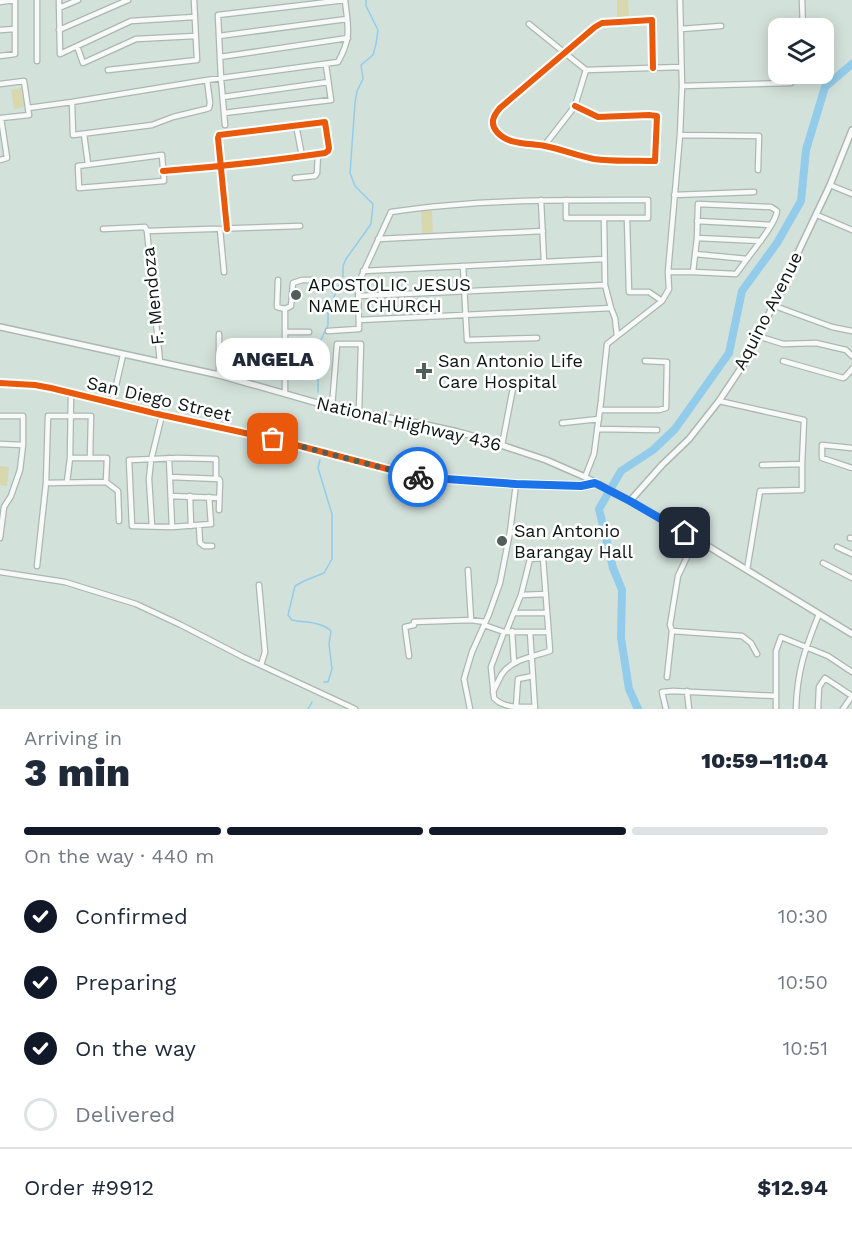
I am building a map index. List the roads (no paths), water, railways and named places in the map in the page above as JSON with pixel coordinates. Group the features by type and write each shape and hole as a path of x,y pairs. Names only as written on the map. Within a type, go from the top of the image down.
{"main road":[{"name":"Aquino Avenue","path":"630,501 689,439 719,401 749,356 817,215 852,130"},
{"name":"National Highway 436","path":"0,327 219,375 332,407 422,424 480,438 546,460 585,477 675,526 852,634"}],"street":[{"path":"0,2 15,0 15,54 0,56"},
{"path":"37,0 38,61"},
{"path":"59,0 60,54 131,21 194,17"},
{"path":"59,8 78,0"},
{"path":"59,30 128,0"},
{"path":"108,70 197,60 194,0"},
{"path":"28,108 207,80 221,78 326,64 338,62 345,51 348,38 345,0 218,15 221,78 225,125"},
{"path":"585,477 594,454 607,344 662,301 669,289 668,272 682,86 680,0"},
{"path":"802,0 803,18"},
{"path":"219,36 347,19"},
{"path":"575,106 598,117 657,116 655,161 595,159 544,146 508,140 494,129 492,123 500,108 602,23 652,20 653,68"},
{"path":"529,24 585,70 681,67"},
{"path":"681,28 722,26"},
{"path":"0,30 15,29"},
{"path":"76,46 83,63 136,39 195,36"},
{"path":"220,57 348,38"},
{"path":"224,113 330,100 326,64"},
{"path":"544,146 575,106 585,70"},
{"path":"72,102 74,135 152,125 209,108 207,80"},
{"path":"0,84 24,81 29,115 1,118 7,158 0,159"},
{"path":"223,97 328,82"},
{"path":"682,86 768,84"},
{"path":"163,171 220,165 302,156 328,152 325,122 219,135 220,165 227,229"},
{"path":"296,125 302,156"},
{"path":"84,134 88,165"},
{"path":"680,135 759,136 758,170"},
{"path":"294,178 315,176 318,154"},
{"path":"162,155 164,181 80,188 78,166 88,165 162,155"},
{"path":"830,185 852,194"},
{"path":"674,195 754,192"},
{"path":"693,272 700,194"},
{"path":"541,200 544,262"},
{"path":"328,331 359,328 358,284 392,212 426,207 541,200 566,200 648,201 648,218 566,218 566,200"},
{"path":"668,272 736,274 777,219 777,211 771,207 698,204"},
{"path":"817,215 852,230"},
{"path":"603,219 605,285 610,308 615,318 617,336"},
{"path":"627,219 629,292 649,292 662,301"},
{"path":"697,221 771,225"},
{"path":"103,229 145,227 147,231 300,226"},
{"path":"220,229 224,272"},
{"name":"F. Mendoza","path":"147,231 160,362"},
{"path":"378,239 543,231"},
{"path":"697,238 760,241"},
{"path":"695,254 747,259"},
{"path":"363,271 604,260"},
{"path":"463,266 467,340 537,338"},
{"path":"278,280 277,307 285,309 291,306 293,284 302,280 313,280"},
{"path":"359,296 605,285"},
{"path":"772,305 852,332"},
{"path":"359,320 610,308"},
{"path":"285,309 285,394"},
{"path":"285,333 309,332"},
{"path":"219,334 219,375"},
{"path":"758,336 778,343 816,343 846,350 852,356"},
{"path":"332,407 337,344 361,344 359,412"},
{"path":"111,403 123,355"},
{"path":"600,410 666,408 667,362 645,361"},
{"path":"783,361 843,378 852,369"},
{"name":"San Diego Street","path":"0,383 35,385 162,416 273,439 418,477 516,484 581,486 595,483"},
{"path":"502,445 513,388"},
{"path":"67,482 70,458 71,394"},
{"path":"719,401 804,420 802,490 760,491 747,570"},
{"path":"0,416 23,416 20,470 11,496 4,507 0,538"},
{"path":"37,566 46,483 48,416 91,416 90,458"},
{"path":"152,526 149,478 162,416"},
{"path":"562,423 599,419"},
{"path":"597,429 657,430"},
{"path":"0,444 22,445"},
{"path":"852,448 822,445 822,458 852,468"},
{"path":"70,458 107,458 106,482"},
{"path":"169,458 172,527"},
{"path":"209,497 211,524 172,527 132,526 129,460 216,459 216,479"},
{"path":"762,465 802,464"},
{"path":"170,477 220,481 219,510"},
{"path":"46,483 106,482 118,491 119,521"},
{"path":"470,709 464,679 472,652 500,583 516,484"},
{"path":"171,496 219,498"},
{"path":"190,496 191,526"},
{"path":"199,525 200,543 204,546 212,546"},
{"path":"510,532 534,535"},
{"path":"667,677 672,631 670,625 678,576 695,540"},
{"path":"837,548 852,554"},
{"path":"493,692 502,673 514,663 532,657 550,651 543,558 530,558 521,595 491,667 493,692 494,699 496,701 516,707 535,708 532,657 530,632"},
{"path":"823,563 852,578"},
{"path":"468,570 471,620"},
{"path":"0,572 65,582 136,604 355,709"},
{"path":"259,585 265,652 261,665"},
{"path":"521,595 546,594"},
{"path":"514,613 547,613"},
{"path":"796,709 799,670 819,614"},
{"path":"409,657 405,627 414,625 414,622 471,620 507,632 548,632"},
{"path":"672,631 742,636 752,643 757,654"},
{"path":"507,632 514,663"},
{"path":"776,709 776,651 781,637 828,656 852,672"},
{"path":"516,707 518,679 533,676"},
{"path":"818,709 819,687 825,678 852,696 843,709"},
{"path":"666,709 662,692 687,691 776,696"},
{"path":"687,691 689,709"}],"waterway":[{"path":"318,392 319,344 328,325 328,311 343,276 346,259 371,224 373,204 355,186 350,173 355,103 357,91 363,79 361,65 373,55 378,30 366,6 366,0"},
{"path":"638,709 629,689 621,638 622,590 613,568 599,509 621,471 653,450 675,429 729,353 742,291 777,243 801,201 806,150 825,87 852,64"},
{"path":"320,460 318,468 332,514 332,559 324,573 295,586 288,615 292,620 318,624 331,631 329,644 332,669 328,682 324,682"},
{"path":"308,709 312,702"}],"place":[{"name":"APOSTOLIC JESUS NAME CHURCH","path":"296,295"},
{"name":"San Antonio Life Care Hospital","path":"424,371"},
{"name":"ANGELA","path":"273,439"},
{"name":"San Antonio Barangay Hall","path":"502,541"}]}
